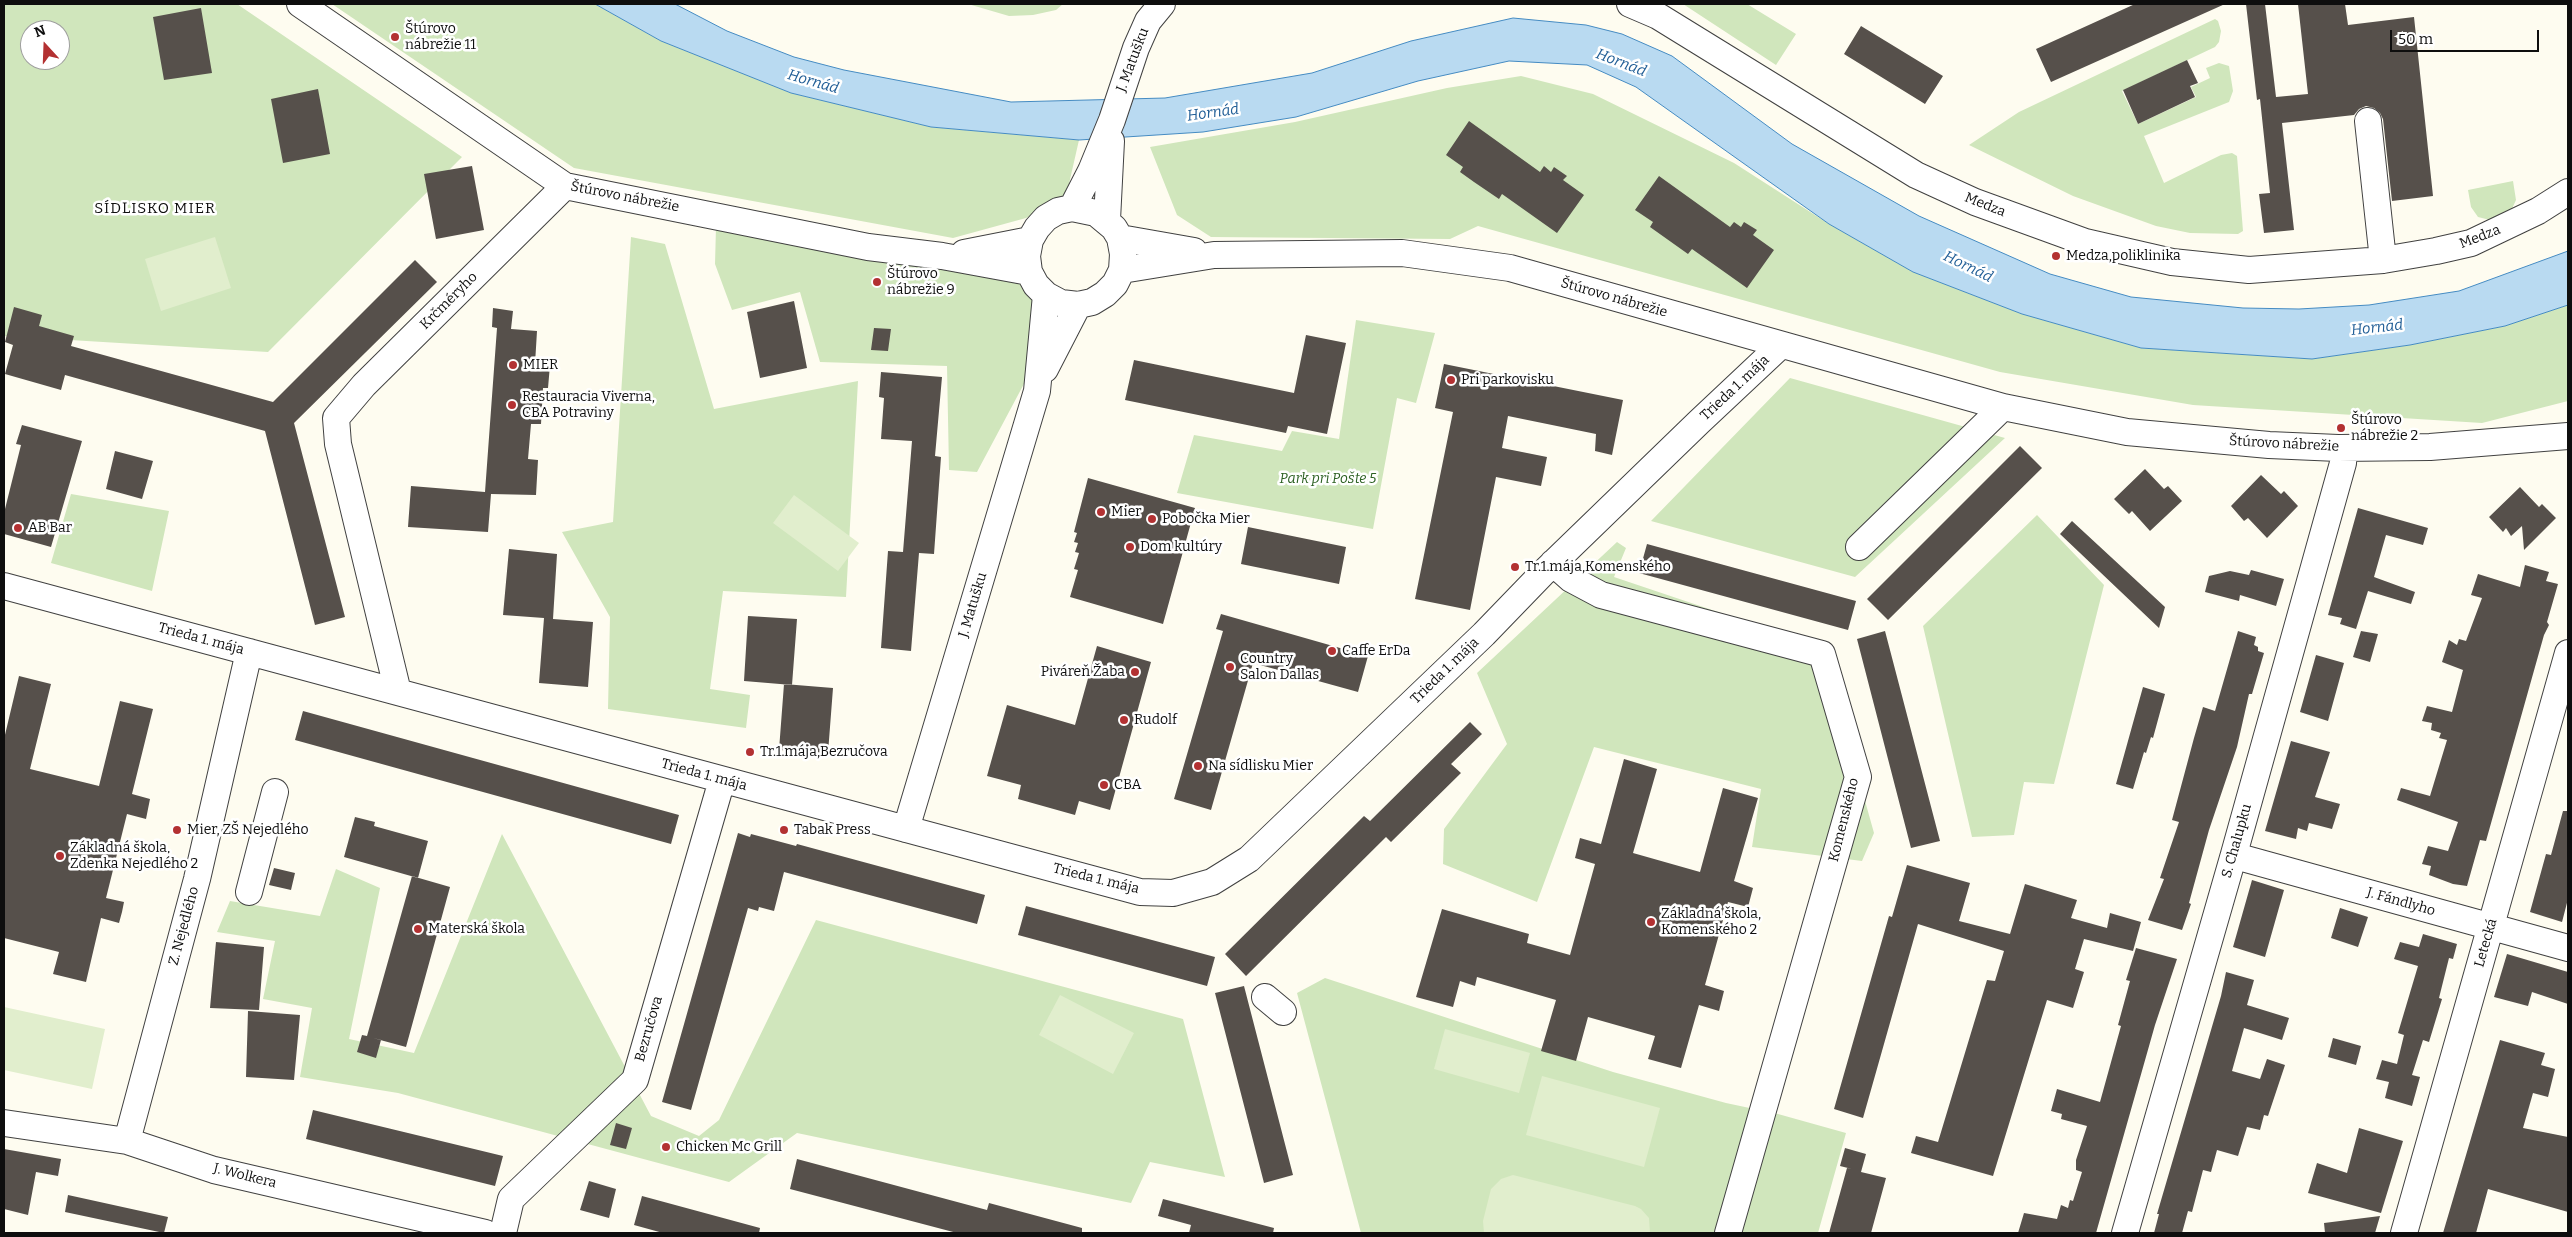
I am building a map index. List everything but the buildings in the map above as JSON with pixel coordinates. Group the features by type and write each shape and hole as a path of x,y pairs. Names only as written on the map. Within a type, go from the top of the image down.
{"street":[{"name":"Štúrovo nábrežie","path":"300,4 565,186 868,246 942,256 1030,272"},
{"name":"J. Matušku","path":"1072,208 1100,172 1112,120 1126,74 1148,21 1162,4"},
{"name":"Medza","path":"1630,4 1658,16 1916,176 1975,202 2085,242 2172,262 2249,270 2383,260 2471,244 2538,211 2568,192"},
{"path":"2368,121 2383,260"},
{"path":"1100,172 1113,229 1123,254 1122,270 1115,284 1105,294 1092,302 1078,305 1061,303 1046,295 1036,285 1030,272 1027,256 1030,240 1046,218 1058,211 1072,208 1084,209 1113,229 1214,255"},
{"name":"Krčméryho","path":"398,692 338,444 336,418 364,385 565,186"},
{"path":"942,256 1030,240"},
{"name":"Štúrovo nábrežie","path":"1214,255 1402,254 1510,268 2003,407 2126,432 2269,445 2344,448 2430,448 2568,436"},
{"path":"1122,270 1214,255"},
{"path":"1040,381 1046,295"},
{"path":"1040,381 1078,305"},
{"name":"Trieda 1. mája","path":"4,586 1140,892 1173,893 1212,882 1249,859 1781,345"},
{"name":"J. Matušku","path":"906,829 1040,381"},
{"path":"1860,547 2003,407"},
{"name":"S. Chalupku","path":"2125,1233 2234,854 2343,463 2344,448"},
{"name":"Komenského","path":"1553,564 1571,579 1601,595 1822,654 1858,777 1728,1233"},
{"name":"Z. Nejedlého","path":"127,1141 197,879 249,652"},
{"name":"Letecká","path":"2404,1233 2568,653"},
{"name":"Bezručova","path":"503,1233 511,1199 635,1080 722,780"},
{"path":"249,892 275,792"},
{"name":"J. Fándlyho","path":"2234,854 2568,948"},
{"name":"J. Wolkera","path":"4,1123 127,1141 214,1170 485,1233"}],"green space":[{"path":"4,4 237,4 462,157 268,352 4,336"},
{"path":"332,4 595,4 661,41 791,93 931,127 1079,140 1066,197 1026,218 953,238 574,168"},
{"path":"968,4 1063,4 1056,10 1033,15 1009,16"},
{"path":"1683,4 1747,4 1796,34 1776,65"},
{"path":"2215,19 2218,21 2221,31 2219,42 2215,47 2122,91 2138,124 2196,97 2191,87 2210,78 2206,68 2219,63 2229,66 2233,91 2229,102 2144,136 2164,183 2221,155 2232,153 2237,156 2243,231 2238,234 2190,233 2156,226 2073,196 1969,145 2019,112"},
{"path":"1521,76 1593,94 1734,163 1829,224 1913,272 2022,314 2141,348 2312,359 2410,345 2505,326 2568,305 2568,401 2482,423 2193,405 2000,372 1478,226 1450,239 1211,237 1177,215 1150,147 1295,122 1447,88"},
{"path":"2513,181 2516,200 2511,211 2490,220 2478,217 2471,207 2468,190"},
{"path":"716,227 1020,281 1039,300 1034,365 977,472 949,470 947,366 820,362 800,292 732,310 715,264"},
{"path":"215,237 231,288 161,311 145,259"},
{"path":"631,237 665,244 714,409 858,381 846,597 723,591 710,689 750,695 746,728 608,709 610,617 562,532 613,522"},
{"name":"Park pri Pošte 5","path":"1356,320 1435,333 1416,403 1397,398 1373,529 1177,493 1194,435 1282,451 1292,431 1339,439"},
{"path":"1790,378 2005,438 1855,577 1651,521"},
{"path":"71,494 169,511 152,591 51,563"},
{"path":"794,495 859,543 838,571 773,523"},
{"path":"2037,515 2104,585 2054,784 2024,782 2014,835 1972,837 1923,626"},
{"path":"1617,542 1626,548 1614,577 1822,647 1874,833 1862,861 1752,847 1761,789 1594,747 1537,902 1443,864 1444,829 1507,744 1477,673"},
{"path":"502,834 651,1116 699,1136 719,1120 816,920 1183,1019 1225,1177 1150,1162 1131,1203 797,1133 729,1182 398,1093 300,1077 312,1008 263,999 275,941 217,932 230,901 320,916 336,869 380,888 349,1039 414,1053"},
{"path":"1325,978 1613,1072 1846,1133 1818,1233 1361,1233 1297,993"},
{"path":"1060,995 1134,1033 1113,1074 1039,1035"},
{"path":"4,1007 105,1029 92,1089 4,1070"},
{"path":"1445,1029 1530,1053 1519,1093 1434,1069"},
{"path":"1542,1076 1660,1108 1644,1167 1526,1135"},
{"path":"1513,1175 1635,1206 1641,1209 1649,1218 1650,1233 1484,1233 1483,1221 1491,1189 1501,1179"}],"water":[{"name":"Hornád","path":"595,4 675,4 727,31 794,57 844,70 1011,102 1165,98 1312,73 1411,41 1513,18 1586,25 1622,34 1672,56 1792,144 1919,216 2050,274 2131,297 2243,308 2299,309 2369,305 2459,291 2568,251 2568,305 2505,326 2410,345 2312,359 2141,348 2022,314 1913,272 1829,224 1636,87 1587,65 1509,61 1418,81 1296,117 1203,132 1079,140 931,127 791,93 661,41"}],"place":[{"name":"Štúrovo nábrežie 11","path":"395,37"},
{"name":"Medza,poliklinika","path":"2056,256"},
{"name":"Štúrovo nábrežie 9","path":"877,282"},
{"name":"MIER","path":"513,365"},
{"name":"Pri parkovisku","path":"1451,380"},
{"name":"Restauracia Viverna, CBA Potraviny","path":"512,405"},
{"name":"Štúrovo nábrežie 2","path":"2341,428"},
{"name":"Mier","path":"1101,512"},
{"name":"Pobočka Mier","path":"1152,519"},
{"name":"AB Bar","path":"18,528"},
{"name":"Dom kultúry","path":"1130,547"},
{"name":"Tr.1.mája,Komenského","path":"1515,567"},
{"name":"Caffe ErDa","path":"1332,651"},
{"name":"Country Salon Dallas","path":"1230,667"},
{"name":"Piváreň Žaba","path":"1135,672"},
{"name":"Rudolf","path":"1124,720"},
{"name":"Tr.1.mája,Bezručova","path":"750,752"},
{"name":"Na sídlisku Mier","path":"1198,766"},
{"name":"CBA","path":"1104,785"},
{"name":"Mier, ZŠ Nejedlého","path":"177,830"},
{"name":"Tabak Press","path":"784,830"},
{"name":"Základná škola, Zdenka Nejedlého 2","path":"60,856"},
{"name":"Základná škola, Komenského 2","path":"1651,922"},
{"name":"Materská škola","path":"418,929"},
{"name":"Chicken Mc Grill","path":"666,1147"}],"district":[{"name":"SÍDLISKO MIER","path":"155,209"}]}
